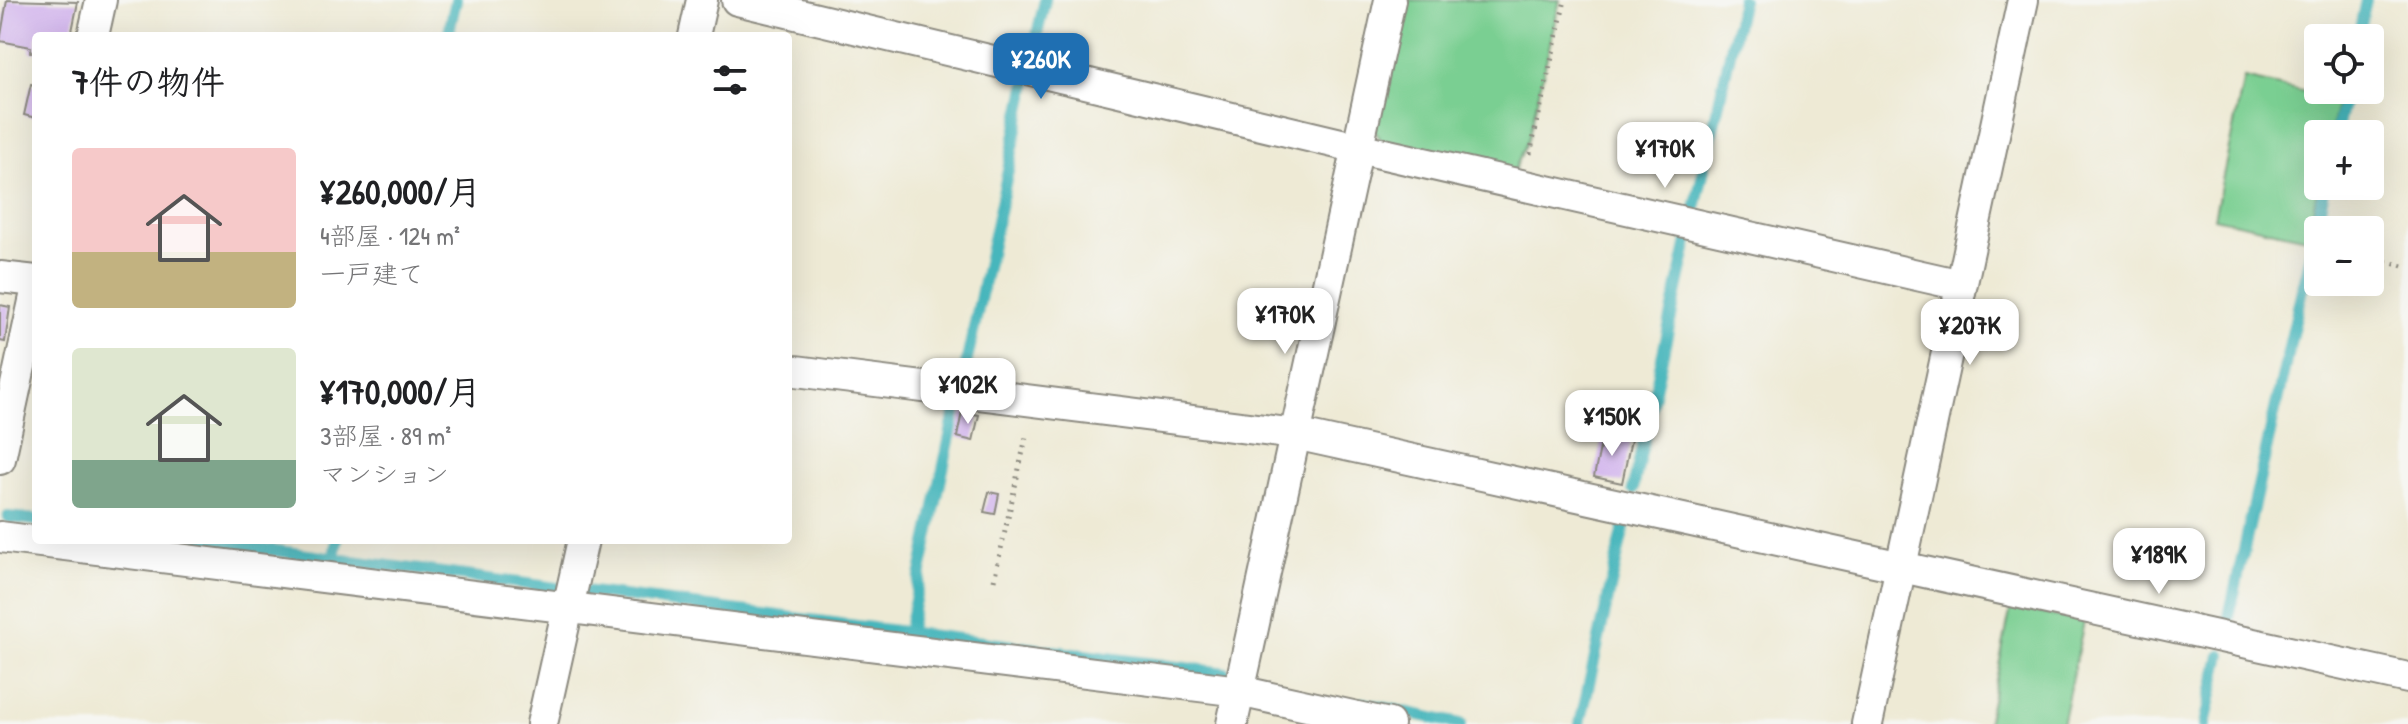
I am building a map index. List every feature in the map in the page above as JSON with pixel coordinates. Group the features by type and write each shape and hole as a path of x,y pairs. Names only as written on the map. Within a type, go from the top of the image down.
{"street":[{"path":"94,32 101,0"},
{"path":"695,32 702,0"},
{"path":"737,0 1358,148 1961,285"},
{"path":"1232,724 1390,0"},
{"path":"1867,724 2023,0"},
{"path":"0,277 32,281"},
{"path":"0,459 32,311"},
{"path":"792,371 1295,434 2408,678"},
{"path":"0,537 32,541"},
{"path":"57,544 1239,691 1389,724"},
{"path":"542,724 582,544"}],"path":[{"path":"1518,185 1536,139 1565,0"},
{"path":"2384,261 2408,267"},
{"path":"994,580 1034,401"}],"green space":[{"path":"1403,0 1560,0 1528,140 1513,173 1385,145 1374,130"},
{"path":"2244,78 2304,92 2304,104 2337,104 2333,120 2304,120 2304,200 2315,200 2312,216 2304,216 2304,237 2214,218"},
{"path":"2011,607 2084,622 2062,724 1987,724"}],"building":[{"path":"7,0 78,2 72,32 32,32 32,52 31,47 0,41"},
{"path":"31,84 32,84 32,117 24,115"},
{"path":"0,305 10,307 5,342 0,341"},
{"path":"962,412 979,415 973,441 957,437"},
{"path":"1603,433 1631,440 1622,483 1594,477"},
{"path":"989,492 999,494 995,514 984,512"}],"waterway":[{"path":"449,32 456,0"},
{"path":"1033,52 1045,0"},
{"path":"1694,213 1742,0"},
{"path":"2361,24 2366,0"},
{"path":"964,374 1027,82"},
{"path":"2339,120 2343,104"},
{"path":"2228,621 2322,200"},
{"path":"1633,489 1689,236"},
{"path":"908,633 956,408"},
{"path":"8,517 32,520"},
{"path":"1580,724 1624,527"},
{"path":"225,544 557,588"},
{"path":"334,557 336,544"},
{"path":"584,591 1225,673"},
{"path":"2205,724 2221,655"},
{"path":"1363,703 1461,724"}]}
